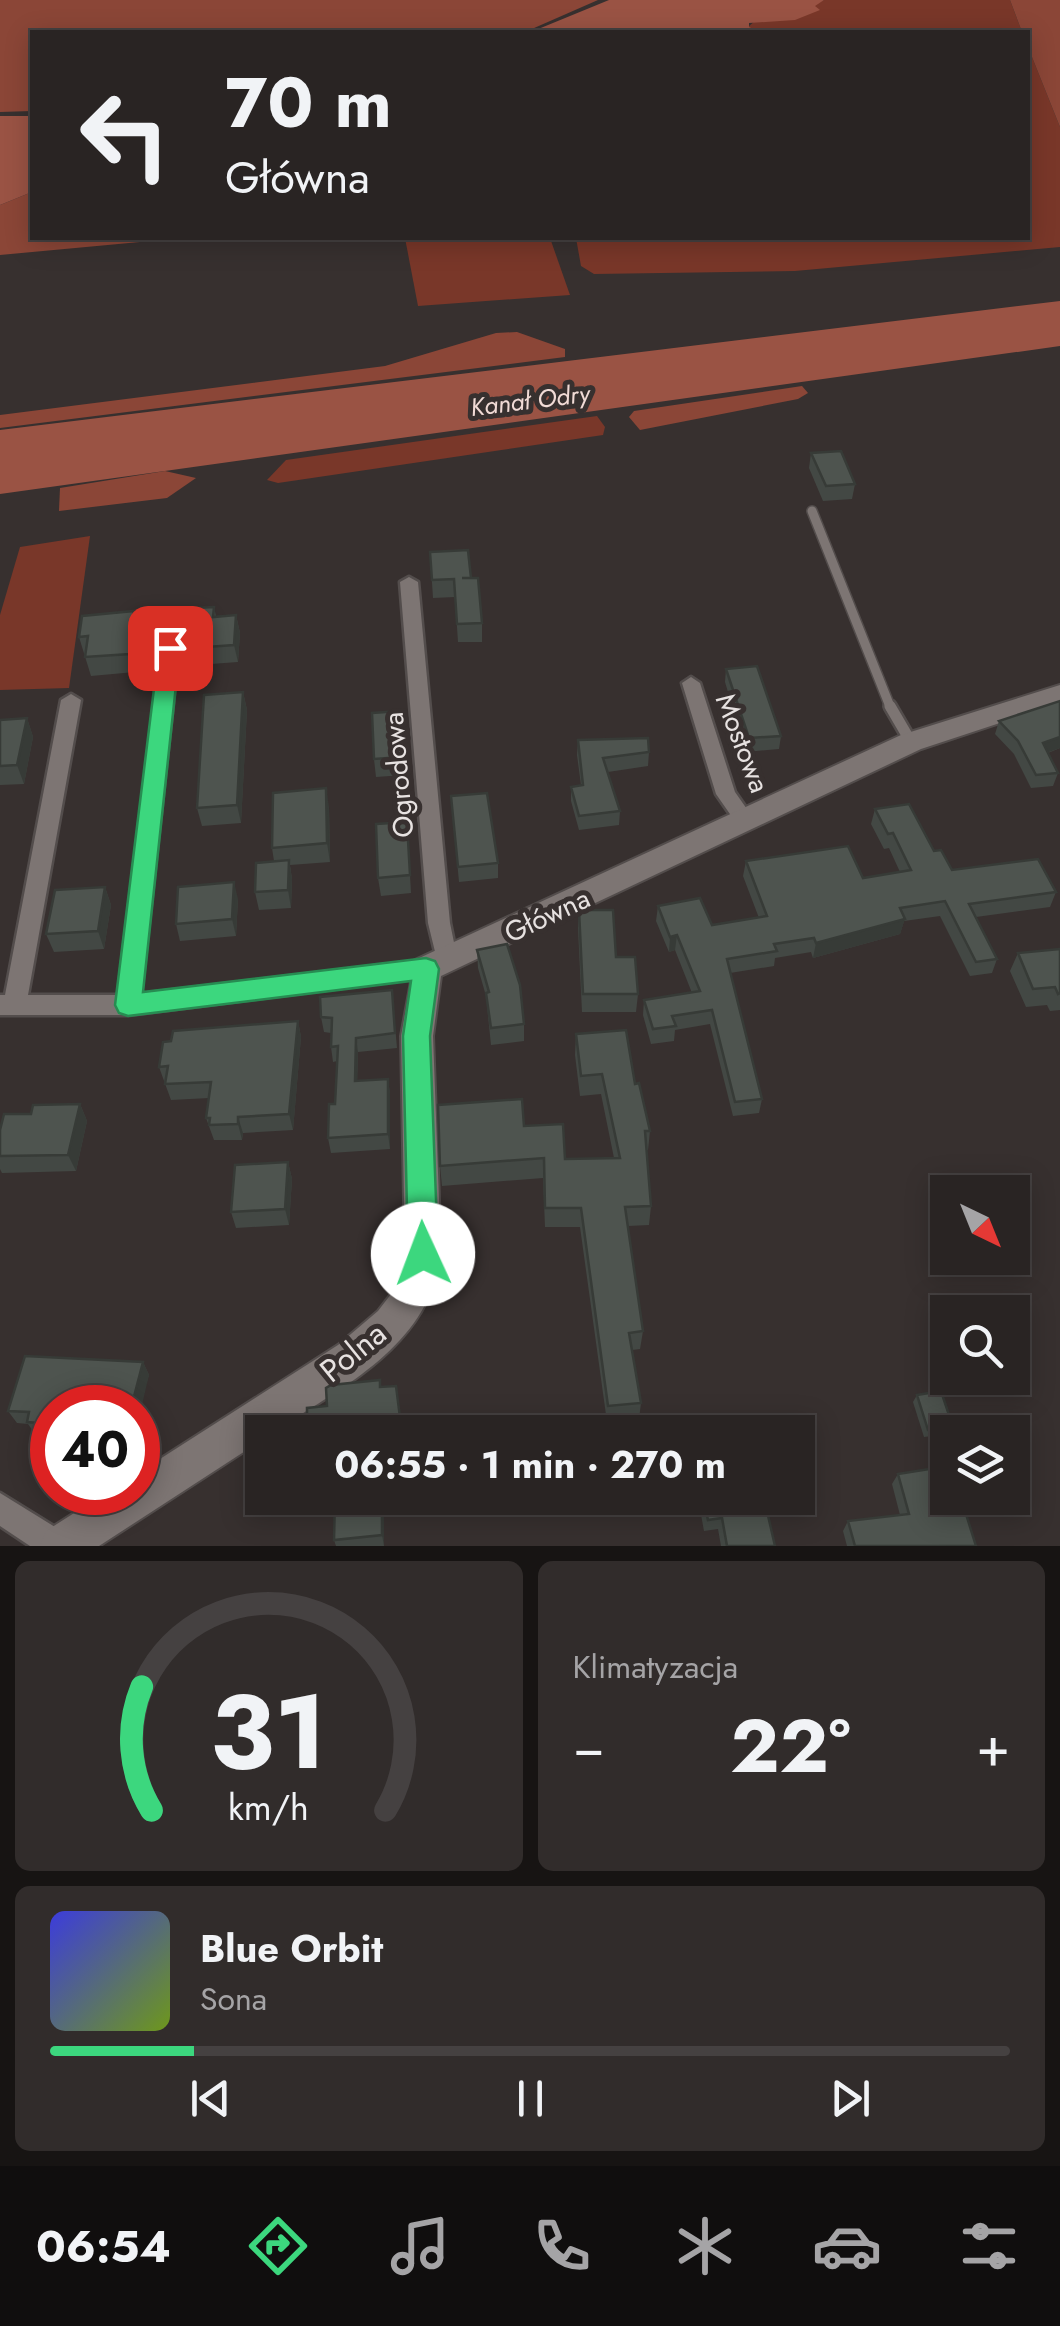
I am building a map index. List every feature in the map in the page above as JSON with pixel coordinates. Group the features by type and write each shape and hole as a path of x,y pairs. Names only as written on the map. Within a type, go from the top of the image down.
{"street":[{"name":"Ogrodowa","path":"408,582 438,923 437,965"},
{"path":"128,1005 170,648"},
{"name":"Mostowa","path":"690,682 726,794 746,822"},
{"name":"Główna","path":"8,1005 128,1005 437,965 911,742 1060,694"},
{"path":"8,1005 71,700"},
{"name":"Polna","path":"59,1546 352,1359 411,1298 423,1254 417,1036 437,965"},
{"path":"0,1508 59,1546"}],"lane":[{"path":"812,512 898,724 911,742"}],"shaded area":[{"path":"0,0 598,0 530,30 30,30 30,111 0,112"},
{"path":"824,0 1010,0 1021,30 748,27 756,20 780,21"},
{"path":"1010,0 1060,0 1060,127 1030,52 1030,30 1021,30"},
{"path":"1030,52 1060,127 1060,247 795,271 594,274 581,266 576,240 1030,240"},
{"path":"30,193 30,240 161,240 0,255 0,205"},
{"path":"405,240 551,240 570,295 418,306"},
{"path":"517,332 565,349 565,357 0,428 0,415 385,366 496,333"},
{"path":"802,386 808,393 798,399 640,430 629,417 634,411"},
{"path":"597,416 605,427 603,435 278,483 267,480 286,460"},
{"path":"165,471 196,478 167,498 59,511 60,488"},
{"path":"90,536 69,688 0,690 0,615 20,547"}],"water":[{"path":"609,0 824,0 815,6 820,10 795,20 749,23 756,30 536,30"},
{"path":"0,116 30,116 30,193 0,205"},
{"name":"Kanał Odry","path":"1060,301 1060,346 0,494 0,430"}],"building":[{"path":"841,451 855,484 826,486 811,453"},
{"path":"468,550 471,578 478,578 482,623 457,624 454,579 432,580 430,552"},
{"path":"214,607 213,617 236,615 234,645 207,647 207,639 194,640 194,608"},
{"path":"134,611 130,654 85,657 88,636 79,637 82,616"},
{"path":"757,666 781,736 749,738 726,669"},
{"path":"243,692 237,805 197,808 204,695"},
{"path":"1060,701 1060,737 1043,743 1058,773 1036,775 1018,741 999,721"},
{"path":"400,711 402,757 374,759 372,713"},
{"path":"27,718 17,765 0,766 0,720"},
{"path":"648,738 649,752 603,758 620,811 579,816 571,787 583,785 578,740"},
{"path":"326,788 327,843 272,848 273,793"},
{"path":"487,793 498,863 458,867 451,796"},
{"path":"909,804 934,851 941,850 952,870 1038,859 1056,892 969,904 997,959 976,962 945,901 900,908 905,919 816,943 814,938 774,944 777,951 727,959 762,1099 735,1102 712,1010 672,1016 676,1026 653,1029 644,1000 700,991 677,935 670,937 658,906 700,898 712,925 767,916 746,861 848,846 863,878 911,870 893,833 888,834 875,809"},
{"path":"407,822 410,875 378,878 376,824"},
{"path":"289,860 288,890 255,892 256,863"},
{"path":"234,882 232,919 176,924 178,887"},
{"path":"105,887 98,931 46,934 55,890"},
{"path":"579,910 613,910 616,957 635,957 638,994 583,994"},
{"path":"507,944 520,985 524,1024 491,1028 486,993 489,992 477,950"},
{"path":"1060,949 1060,993 1055,987 1033,989 1018,953"},
{"path":"392,990 395,1033 356,1038 355,1081 388,1079 388,1134 328,1138 329,1104 335,1104 338,1046 331,1047 332,1018 321,1017 320,997"},
{"path":"298,1021 289,1114 238,1117 238,1124 209,1125 210,1118 206,1118 211,1082 165,1084 168,1066 159,1067 163,1042 171,1041 173,1031"},
{"path":"626,1030 635,1084 639,1083 650,1131 645,1131 651,1206 625,1207 643,1331 629,1333 641,1403 608,1406 581,1208 545,1208 544,1158 440,1166 438,1105 522,1099 524,1126 563,1124 565,1159 620,1158 602,1074 581,1076 576,1034"},
{"path":"80,1104 68,1155 0,1156 4,1114 31,1114 33,1105"},
{"path":"288,1162 285,1209 231,1212 235,1165"},
{"path":"25,1356 143,1362 137,1385 30,1385 30,1422 29,1412 8,1411"},
{"path":"380,1380 380,1387 396,1386 400,1415 307,1415 307,1408 327,1406 326,1388"},
{"path":"917,1395 942,1395 949,1415 930,1415 928,1430"},
{"path":"930,1469 930,1515 966,1515 976,1546 855,1546 848,1521 909,1514 898,1474"},
{"path":"335,1515 382,1515 382,1535 334,1540"},
{"path":"707,1515 768,1515 775,1546 727,1546 722,1518 708,1520"}],"route":[{"path":"170,648 128,1005 426,969 417,1036 423,1254"}]}
